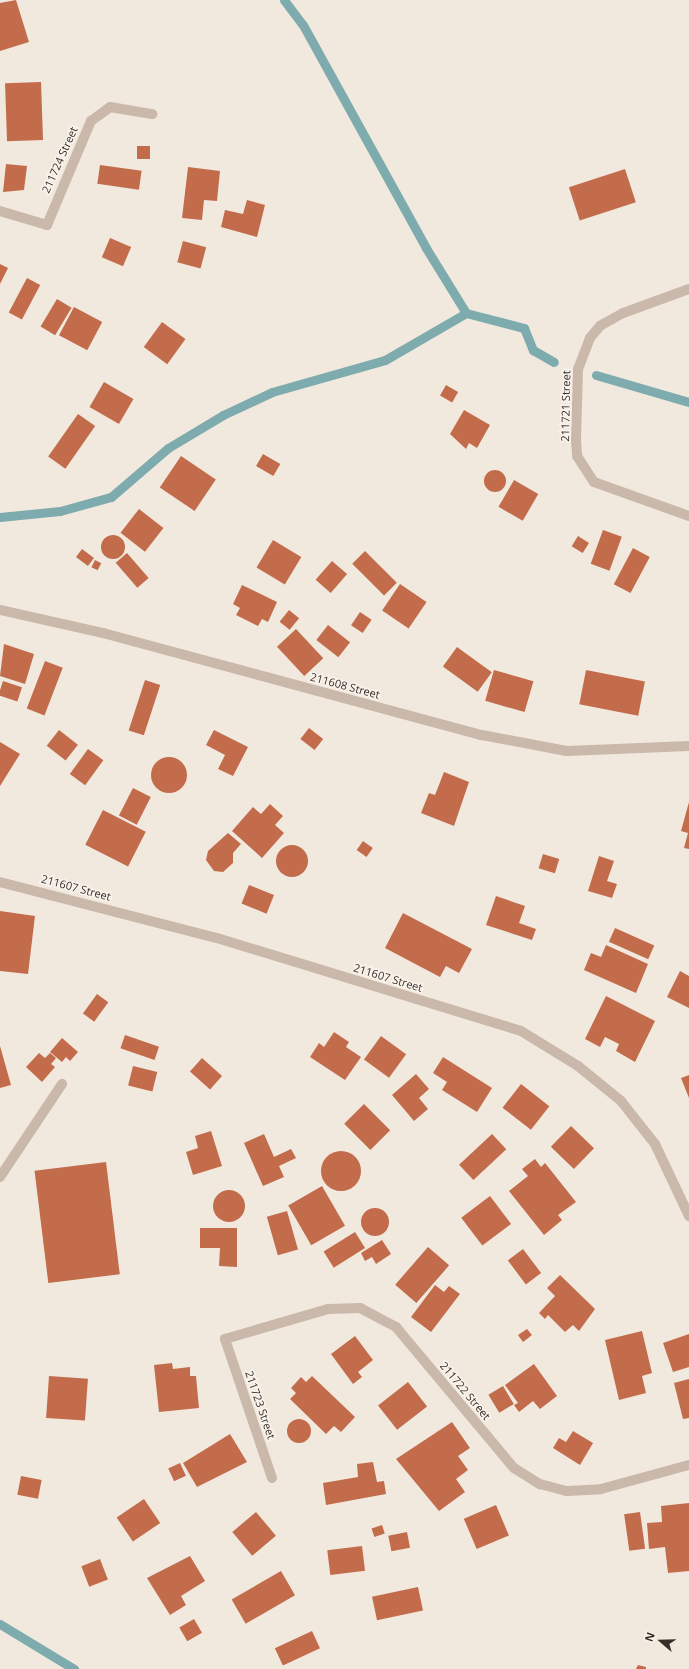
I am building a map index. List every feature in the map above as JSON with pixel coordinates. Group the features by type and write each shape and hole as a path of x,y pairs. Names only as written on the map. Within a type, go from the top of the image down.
{"street":[{"name":"211724 Street","path":"0,211 47,225 91,121 110,107 152,114"},
{"name":"211721 Street","path":"689,289 623,313 600,326 590,338 578,369 576,440 577,456 594,482 689,516"},
{"name":"211608 Street","path":"0,610 103,633 482,735 567,751 689,746"},
{"name":"211607 Street","path":"0,882 217,938 521,1031 578,1066 621,1101 655,1144 689,1216"},
{"path":"0,1177 62,1084"},
{"name":"211722 Street","path":"225,1340 328,1309 360,1308 396,1327 514,1468 540,1484 567,1491 601,1489 689,1465"},
{"name":"211723 Street","path":"225,1340 272,1478"}],"building":[{"path":"16,0 29,42 0,51 0,3"},
{"path":"41,82 43,140 7,141 5,83"},
{"path":"137,146 150,146 150,159 137,159"},
{"path":"6,164 27,166 24,190 3,192"},
{"path":"100,165 142,171 139,190 97,184"},
{"path":"188,167 220,171 217,201 204,200 202,220 182,218"},
{"path":"625,169 636,202 580,221 569,187"},
{"path":"247,200 265,205 257,237 221,227 225,210 243,214"},
{"path":"110,238 131,247 123,266 102,257"},
{"path":"183,241 206,247 200,268 177,262"},
{"path":"0,264 8,268 0,284"},
{"path":"27,278 40,285 22,319 9,312"},
{"path":"57,299 72,308 55,335 41,326"},
{"path":"74,307 102,322 87,350 59,335"},
{"path":"162,322 185,339 167,364 144,347"},
{"path":"104,382 133,399 119,424 90,407"},
{"path":"446,385 458,392 452,402 440,395"},
{"path":"464,410 490,425 477,448 469,443 466,449 450,434"},
{"path":"78,414 95,426 65,469 48,457"},
{"path":"263,454 280,464 273,476 256,466"},
{"path":"181,456 216,479 195,511 160,488"},
{"path":"495,470 503,473 506,481 503,489 495,492 487,489 484,481 487,473"},
{"path":"514,480 538,494 523,521 498,507"},
{"path":"139,509 163,528 145,552 121,533"},
{"path":"603,530 622,537 609,571 591,564"},
{"path":"113,535 121,539 125,547 121,555 113,559 105,555 101,547 105,539"},
{"path":"578,536 589,543 583,553 572,546"},
{"path":"273,540 301,557 285,584 257,567"},
{"path":"633,548 650,557 631,593 614,584"},
{"path":"82,549 94,558 88,566 76,557"},
{"path":"365,551 397,583 384,596 352,564"},
{"path":"127,553 149,578 137,588 116,563"},
{"path":"95,560 101,563 98,570 91,567"},
{"path":"332,561 347,574 331,593 316,580"},
{"path":"400,584 427,602 409,628 382,611"},
{"path":"242,585 277,602 268,622 262,619 258,626 236,615 240,608 233,604"},
{"path":"289,610 299,618 290,630 280,622"},
{"path":"360,612 372,620 363,633 351,625"},
{"path":"328,625 350,642 338,657 316,640"},
{"path":"296,629 323,658 304,676 277,647"},
{"path":"4,644 34,654 25,684 0,676"},
{"path":"457,647 492,672 478,692 443,666"},
{"path":"45,661 63,668 44,715 27,709"},
{"path":"494,670 533,681 525,712 485,701"},
{"path":"586,670 645,681 638,716 579,704"},
{"path":"145,680 160,685 144,735 129,730"},
{"path":"3,681 22,687 17,701 0,696"},
{"path":"309,728 323,739 315,750 300,739"},
{"path":"59,730 78,745 66,761 47,746"},
{"path":"214,730 248,747 233,776 218,769 225,755 206,745"},
{"path":"0,742 20,754 0,786"},
{"path":"88,749 103,760 85,785 70,774"},
{"path":"169,757 182,762 187,775 182,788 169,793 156,788 151,775 156,762"},
{"path":"444,772 469,782 454,826 421,813 429,793 435,795"},
{"path":"133,788 151,797 137,825 119,816"},
{"path":"689,802 689,849 684,848 688,833 681,831"},
{"path":"270,804 283,816 275,825 284,833 262,858 232,831 253,807 261,814"},
{"path":"103,810 146,832 128,867 85,845"},
{"path":"228,833 241,844 233,853 233,863 223,872 214,871 206,860 208,851"},
{"path":"363,841 373,848 367,857 357,850"},
{"path":"289,845 295,845 305,852 308,861 307,867 301,874 295,877 289,877 279,870 276,864 276,858 283,848"},
{"path":"543,854 559,859 555,873 539,868"},
{"path":"599,856 614,861 607,881 617,884 612,898 588,891"},
{"path":"249,885 274,895 267,914 242,904"},
{"path":"496,896 525,906 519,923 536,929 532,940 486,925"},
{"path":"0,911 35,916 28,974 0,971"},
{"path":"403,913 472,949 459,973 446,966 440,977 385,948"},
{"path":"615,928 654,945 648,959 609,942"},
{"path":"606,945 648,964 636,993 584,970 591,953 601,957"},
{"path":"680,971 689,976 689,1008 667,997"},
{"path":"97,994 108,1002 94,1022 83,1013"},
{"path":"606,996 655,1021 635,1062 616,1051 619,1044 605,1037 600,1047 585,1039"},
{"path":"334,1032 349,1042 346,1047 361,1057 345,1080 310,1057 319,1043 324,1047"},
{"path":"125,1035 159,1047 154,1060 120,1048"},
{"path":"381,1036 406,1054 389,1078 364,1059"},
{"path":"62,1038 78,1052 70,1061 66,1057 62,1062 50,1052"},
{"path":"0,1046 11,1085 0,1088"},
{"path":"39,1053 45,1058 50,1053 56,1058 51,1064 55,1067 42,1082 26,1067"},
{"path":"443,1057 492,1088 477,1112 442,1090 447,1082 433,1073"},
{"path":"202,1058 222,1076 210,1089 190,1071"},
{"path":"133,1066 157,1072 152,1091 128,1085"},
{"path":"416,1074 429,1089 419,1098 428,1109 414,1121 392,1095"},
{"path":"689,1075 689,1098 681,1078"},
{"path":"521,1084 549,1106 531,1130 503,1108"},
{"path":"364,1104 390,1130 370,1150 344,1124"},
{"path":"571,1126 594,1148 574,1169 551,1147"},
{"path":"211,1131 222,1166 193,1175 186,1152 198,1148 195,1136"},
{"path":"264,1134 274,1157 291,1149 296,1158 279,1166 284,1177 263,1186 244,1143"},
{"path":"492,1134 506,1149 473,1180 459,1165"},
{"path":"337,1151 345,1151 352,1154 358,1160 361,1171 358,1182 352,1188 345,1191 337,1191 330,1188 324,1182 321,1175 321,1167 324,1160 330,1154"},
{"path":"535,1159 541,1167 545,1163 576,1202 558,1215 562,1220 544,1235 509,1191 528,1176 522,1169"},
{"path":"106,1162 120,1274 48,1283 35,1171"},
{"path":"322,1186 345,1226 311,1245 288,1206"},
{"path":"226,1190 232,1190 241,1194 245,1206 241,1218 232,1222 226,1222 217,1218 213,1209 213,1203 217,1194"},
{"path":"490,1196 511,1224 482,1246 461,1218"},
{"path":"375,1208 381,1209 385,1212 388,1216 388,1228 385,1232 381,1235 375,1236 369,1235 365,1232 362,1228 361,1222 362,1216 365,1212 369,1209"},
{"path":"287,1211 298,1249 278,1255 267,1217"},
{"path":"200,1228 237,1228 237,1267 219,1266 220,1248 200,1248"},
{"path":"355,1232 365,1248 334,1268 324,1252"},
{"path":"382,1240 391,1254 376,1264 372,1257 365,1261 361,1253"},
{"path":"428,1247 449,1265 416,1303 395,1285"},
{"path":"523,1249 541,1273 526,1284 508,1260"},
{"path":"560,1275 595,1309 579,1331 573,1325 565,1332 548,1315 545,1319 539,1313 555,1296 547,1288"},
{"path":"435,1285 444,1292 449,1286 460,1294 431,1332 411,1317"},
{"path":"527,1329 532,1335 523,1342 518,1335"},
{"path":"642,1331 652,1373 642,1376 646,1393 619,1400 605,1340"},
{"path":"689,1334 689,1367 673,1372 663,1343"},
{"path":"355,1336 373,1360 358,1372 362,1377 353,1384 331,1354"},
{"path":"172,1363 173,1369 190,1367 190,1376 196,1376 199,1408 159,1412 154,1365"},
{"path":"534,1364 557,1396 540,1409 533,1401 519,1412 514,1405 518,1403 505,1385"},
{"path":"49,1376 88,1379 85,1421 46,1418"},
{"path":"312,1376 355,1417 341,1432 334,1426 326,1434 290,1399 296,1393 291,1388 301,1377 306,1382"},
{"path":"689,1379 689,1418 683,1419 674,1383"},
{"path":"408,1382 427,1406 397,1430 378,1405"},
{"path":"503,1386 514,1404 499,1413 488,1395"},
{"path":"299,1419 308,1422 311,1431 308,1440 299,1443 290,1440 287,1431 290,1422"},
{"path":"452,1422 470,1448 458,1456 468,1470 456,1479 465,1492 439,1511 396,1459"},
{"path":"573,1431 593,1443 580,1465 553,1448 559,1438 566,1442"},
{"path":"230,1434 247,1462 197,1487 183,1463"},
{"path":"373,1462 377,1482 384,1481 386,1494 326,1505 323,1483 358,1477 357,1464"},
{"path":"180,1463 186,1476 174,1481 168,1468"},
{"path":"21,1476 42,1480 38,1499 17,1495"},
{"path":"144,1499 160,1523 133,1541 117,1517"},
{"path":"689,1503 689,1571 668,1573 665,1547 649,1549 647,1523 662,1522 661,1506"},
{"path":"496,1505 509,1535 477,1549 464,1519"},
{"path":"256,1512 276,1536 252,1556 232,1532"},
{"path":"640,1512 645,1549 629,1551 624,1514"},
{"path":"382,1525 385,1534 374,1537 372,1528"},
{"path":"407,1532 410,1548 391,1551 388,1536"},
{"path":"362,1546 365,1571 330,1575 327,1550"},
{"path":"190,1556 205,1581 181,1596 186,1605 170,1615 147,1578"},
{"path":"100,1559 108,1580 89,1587 81,1566"},
{"path":"281,1571 295,1595 246,1624 232,1600"},
{"path":"418,1587 423,1610 377,1620 372,1597"},
{"path":"194,1619 202,1633 187,1641 179,1628"},
{"path":"312,1631 320,1648 283,1666 275,1648"},
{"path":"638,1665 646,1667 646,1669 636,1669"}],"waterway":[{"path":"284,0 303,25 426,248 466,313 524,328 533,350 554,362"},
{"path":"0,517 60,511 111,497 168,448 223,415 272,392 385,360 466,313"},
{"path":"596,375 689,402"},
{"path":"0,1624 74,1669"}]}
